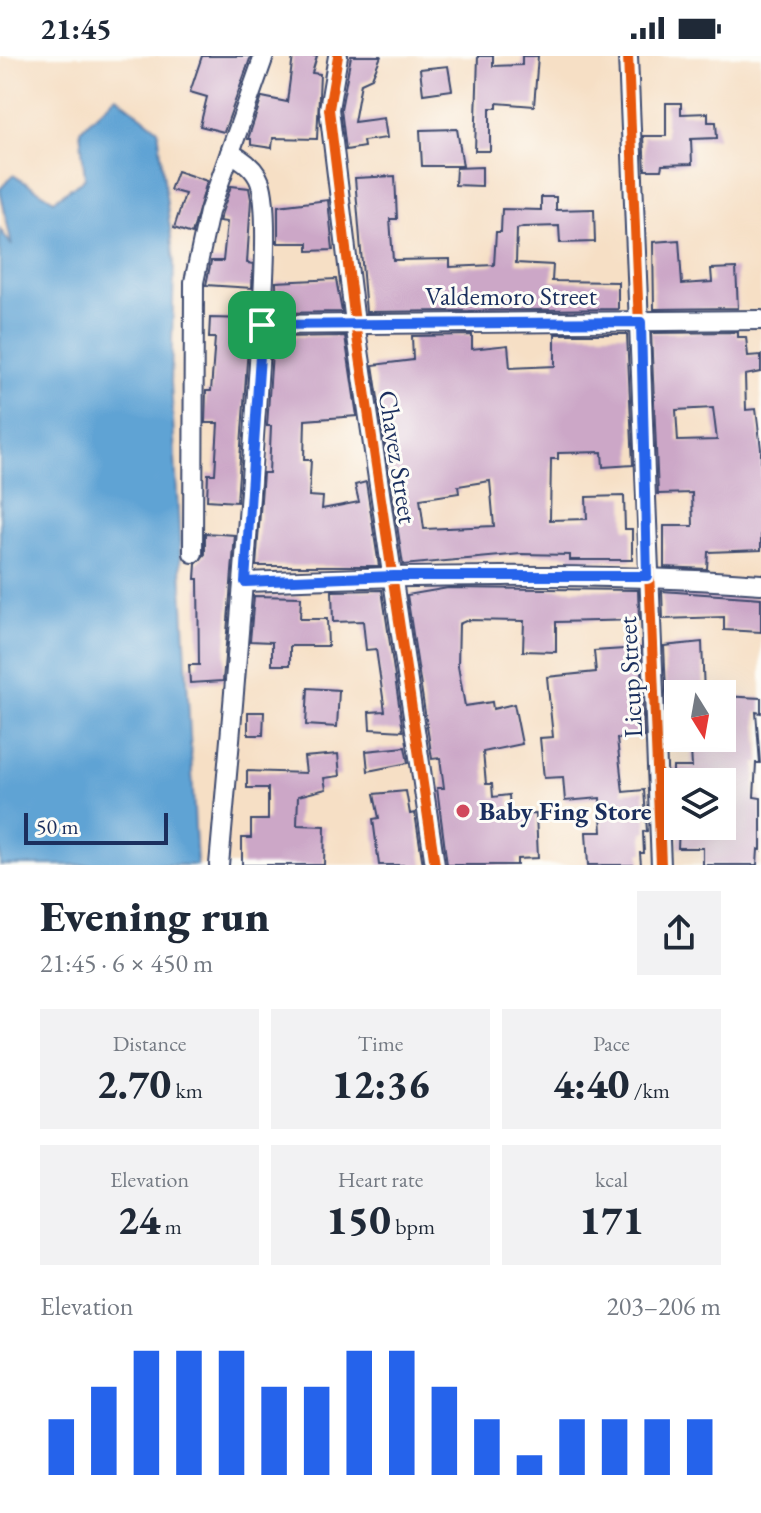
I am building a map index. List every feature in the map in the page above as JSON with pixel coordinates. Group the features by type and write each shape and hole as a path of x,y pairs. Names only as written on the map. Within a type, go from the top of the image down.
{"street":[{"path":"193,553 194,282 209,212 264,56"},
{"name":"Chavez Street","path":"338,56 329,109 355,323 435,865"},
{"name":"Licup Street","path":"628,56 661,865"},
{"path":"219,865 245,582 262,325 263,210 260,182 243,159 230,153"},
{"name":"Valdemoro Street","path":"262,325 761,320"},
{"path":"245,582 394,576 647,576 761,584"}],"water":[{"path":"116,96 158,129 174,263 171,382 197,865 0,865 0,229 12,246 0,189 13,175 54,200 85,178 80,130"}],"building":[{"path":"202,56 251,56 224,132 200,126 207,97 190,92"},
{"path":"293,56 317,56 312,73 320,74 317,139 273,138 272,148 251,145 251,139 248,139 262,97 287,102"},
{"path":"351,56 381,56 372,78 361,83 354,122 384,118 387,138 363,141 364,147 346,150 341,109"},
{"path":"478,56 493,56 493,66 522,65 522,56 538,56 534,106 497,103 497,108 490,108 490,151 475,151"},
{"path":"448,66 452,90 423,94 420,69"},
{"path":"666,103 681,103 681,114 708,113 708,122 716,122 717,138 691,139 692,164 662,165 661,170 645,170 643,136 666,136"},
{"path":"457,129 463,166 422,166 420,130"},
{"path":"482,167 482,186 455,185 456,168"},
{"path":"177,171 207,181 192,234 174,228 185,194 170,190"},
{"path":"395,176 397,219 390,219 393,260 450,259 450,267 494,265 496,232 501,232 502,209 541,210 541,197 556,197 556,210 594,209 595,242 560,243 559,226 523,227 517,229 516,263 553,265 552,281 618,282 618,309 366,312 355,178"},
{"path":"231,186 249,188 247,263 253,264 252,288 206,285 211,261 223,261 227,222 219,221"},
{"path":"328,200 333,250 308,251 308,243 278,243 278,206"},
{"path":"679,240 682,284 712,282 711,269 736,268 738,308 654,309 653,242"},
{"path":"336,279 342,312 277,313 276,282"},
{"path":"210,318 250,319 237,502 207,500 208,474 215,474 218,423 205,423 206,391 211,391 215,338 209,338"},
{"path":"738,332 738,337 746,337 748,356 761,355 761,372 745,375 746,410 756,409 761,449 761,550 708,552 707,569 664,567 664,526 693,526 692,493 658,494 651,333","holes":["713,408 717,440 678,441 676,410"]},
{"path":"555,334 627,334 633,465 603,467 602,452 558,453 558,459 551,459 550,520 587,519 586,497 624,496 625,529 632,529 632,560 570,560 570,555 521,554 403,565 373,365 413,360 412,336 472,335 472,349 508,345 510,368 555,366","holes":["490,481 494,526 424,529 420,499 459,493 458,486"]},
{"path":"345,336 357,416 305,420 304,460 311,460 309,496 323,497 322,509 359,502 355,485 366,482 379,566 256,566 263,473 269,473 271,426 267,426 273,337"},
{"path":"205,533 235,535 223,681 190,683 189,665 199,665 198,579 195,579 196,564 205,554"},
{"path":"448,588 638,590 639,620 556,622 556,652 523,651 524,621 468,620 459,624 458,666 465,706 492,702 493,709 514,704 522,744 483,752 486,784 492,784 493,797 509,795 510,815 536,814 538,858 517,859 517,865 447,865 437,788 444,788 440,758 432,759 407,595"},
{"path":"382,590 403,731 370,729 369,712 385,711 376,649 366,650 363,621 333,622 332,591"},
{"path":"662,591 761,598 761,632 724,630 724,617 663,619"},
{"path":"254,596 301,597 300,619 327,619 328,646 290,646 290,665 272,665 272,642 250,641"},
{"path":"702,642 703,680 666,680 664,646"},
{"path":"640,648 644,737 617,739 623,792 644,790 647,831 643,832 644,853 640,853 641,865 588,865 586,832 602,832 600,798 565,801 563,777 544,778 540,738 553,737 547,677 596,672 594,651"},
{"path":"308,688 339,690 337,727 306,725"},
{"path":"736,697 761,698 761,713 756,712 760,763 756,763 754,797 761,798 761,850 758,849 757,865 703,865 703,848 678,848 678,840 736,840 736,768 673,768 692,767 691,752 736,752"},
{"path":"248,712 264,712 263,735 248,735"},
{"path":"405,747 408,763 368,771 366,751"},
{"path":"338,754 340,776 324,778 326,789 298,796 297,825 325,826 324,865 242,865 242,838 251,838 251,820 268,820 268,788 247,788 247,771 306,773 304,757"},
{"path":"406,791 410,814 415,813 423,865 379,865 373,819 379,818 374,794"}],"cycle path":[{"path":"338,56 329,109 355,323 435,865"},
{"path":"628,56 661,865"}],"place":[{"name":"Baby Fing Store","path":"463,811"}],"route":[{"path":"641,322 647,576 394,576 245,582 262,325 641,322"}]}
